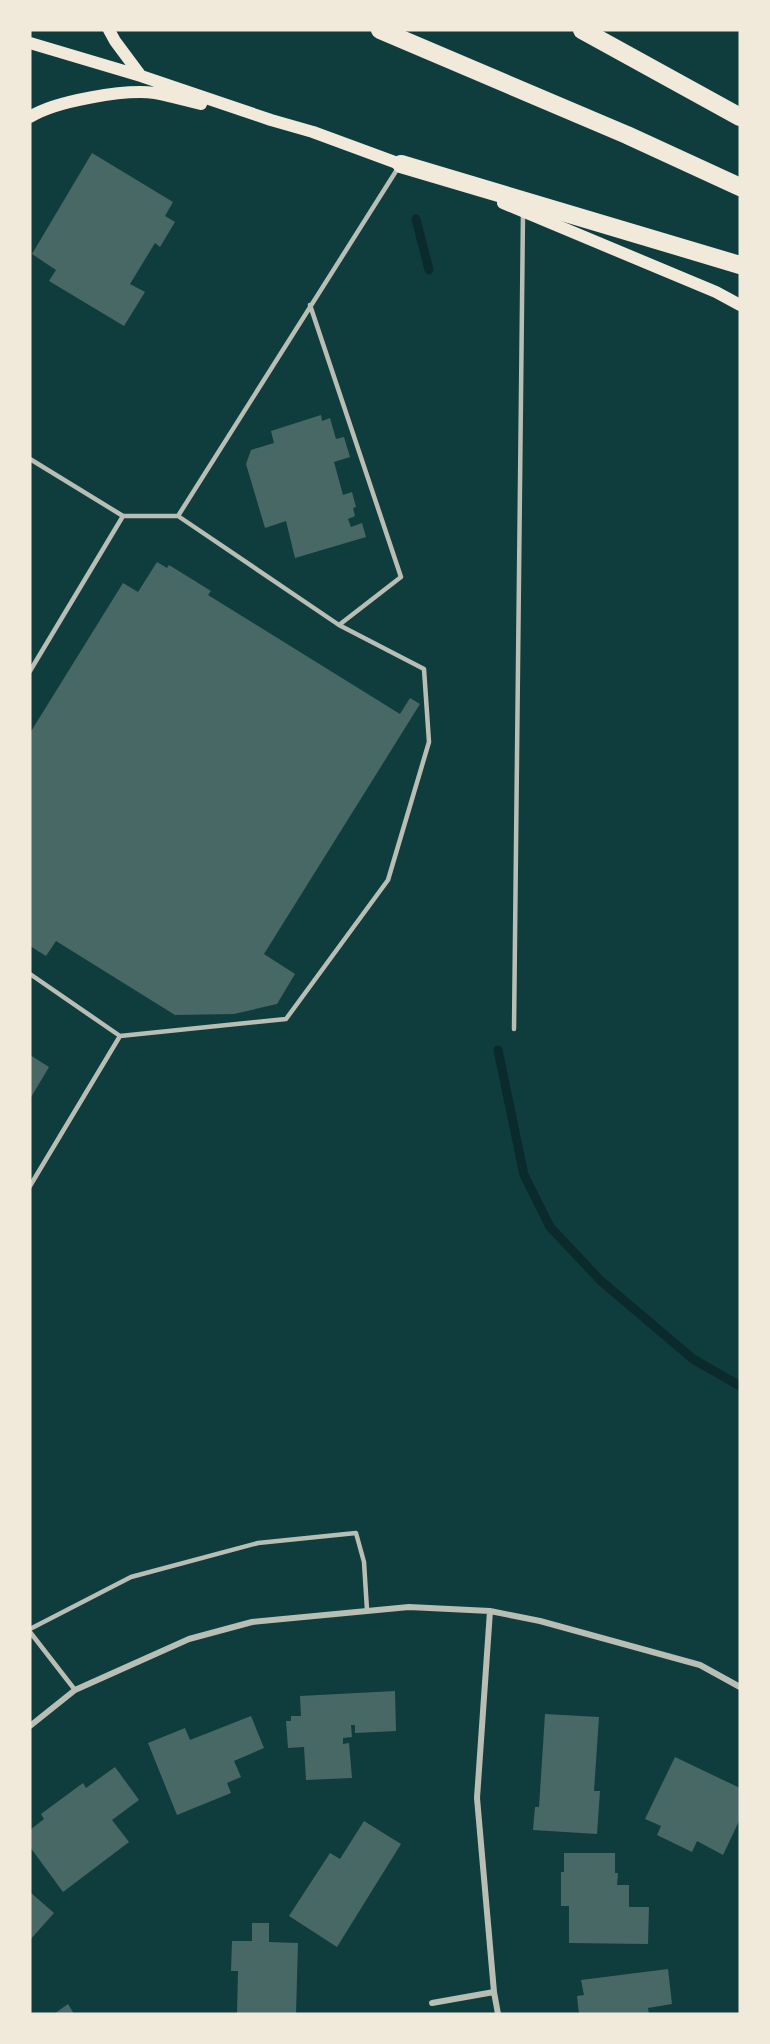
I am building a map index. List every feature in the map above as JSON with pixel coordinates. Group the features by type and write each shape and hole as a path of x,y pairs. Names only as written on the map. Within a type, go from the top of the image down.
{"highway":[{"path":"380,30 607,126 740,187"},
{"path":"582,30 740,117"},
{"path":"400,164 740,265"}],"main road":[{"path":"109,30 141,76"},
{"path":"30,43 141,76 313,132 400,164 523,210 716,292 740,305"},
{"path":"30,117 42,110 100,95 154,93 271,120"}],"street":[{"path":"30,1726 75,1690 189,1639 252,1622 409,1607 490,1611 573,1629 700,1665 740,1687"},
{"path":"490,1611 477,1798 494,1992 498,2014"},
{"path":"432,2003 494,1992"}],"lane":[{"path":"178,516 400,164"},
{"path":"514,1029 523,210"},
{"path":"310,305 401,578 339,625"},
{"path":"30,459 123,516 178,516 339,625 424,669 429,742 388,880 286,1019 120,1036 30,974"},
{"path":"30,671 123,516"},
{"path":"30,1186 120,1036"},
{"path":"75,1690 30,1630 55,1614 131,1577 258,1543 356,1533 364,1562 367,1610"}],"building":[{"path":"92,153 173,202 165,216 175,222 160,247 155,243 130,284 145,292 124,326 49,281 56,270 32,254"},
{"path":"321,415 322,421 330,418 336,439 344,437 350,457 334,462 343,495 352,492 356,507 353,508 355,516 348,519 351,527 362,523 366,537 295,558 286,521 265,528 246,464 251,450 274,443 271,431"},
{"path":"157,562 167,568 169,565 211,591 208,595 400,714 410,698 420,704 264,954 295,974 277,1004 234,1014 175,1015 56,941 46,956 30,946 30,733 123,583 138,592"},
{"path":"30,1055 49,1067 30,1099"},
{"path":"395,1691 396,1731 355,1733 355,1725 351,1725 352,1737 343,1738 343,1744 349,1743 352,1778 306,1780 304,1747 288,1748 286,1721 291,1721 291,1716 301,1716 300,1696"},
{"path":"545,1714 599,1717 594,1791 600,1791 597,1834 533,1830 535,1807 539,1807"},
{"path":"251,1716 264,1748 234,1761 241,1777 227,1783 231,1793 177,1815 148,1743 185,1728 190,1740"},
{"path":"675,1757 740,1788 740,1819 723,1855 697,1841 692,1852 657,1835 661,1826 645,1819"},
{"path":"115,1767 139,1800 112,1820 129,1842 63,1892 30,1847 30,1830 44,1819 41,1814 83,1783 86,1788"},
{"path":"364,1821 401,1844 337,1947 289,1916 330,1853 340,1859"},
{"path":"564,1853 615,1853 617,1885 629,1885 629,1907 649,1907 648,1944 569,1943 569,1906 561,1906 561,1872 564,1872"},
{"path":"30,1892 54,1913 30,1940"},
{"path":"252,1923 269,1923 269,1942 298,1943 296,2014 237,2014 238,1971 231,1971 232,1941 252,1941"},
{"path":"668,1969 672,2004 648,2008 649,2014 579,2014 577,1996 584,1995 581,1980"},
{"path":"68,2004 74,2014 54,2014"}],"waterway":[{"path":"416,219 429,270"},
{"path":"498,1050 524,1175 550,1227 601,1281 693,1359 740,1386"}]}
